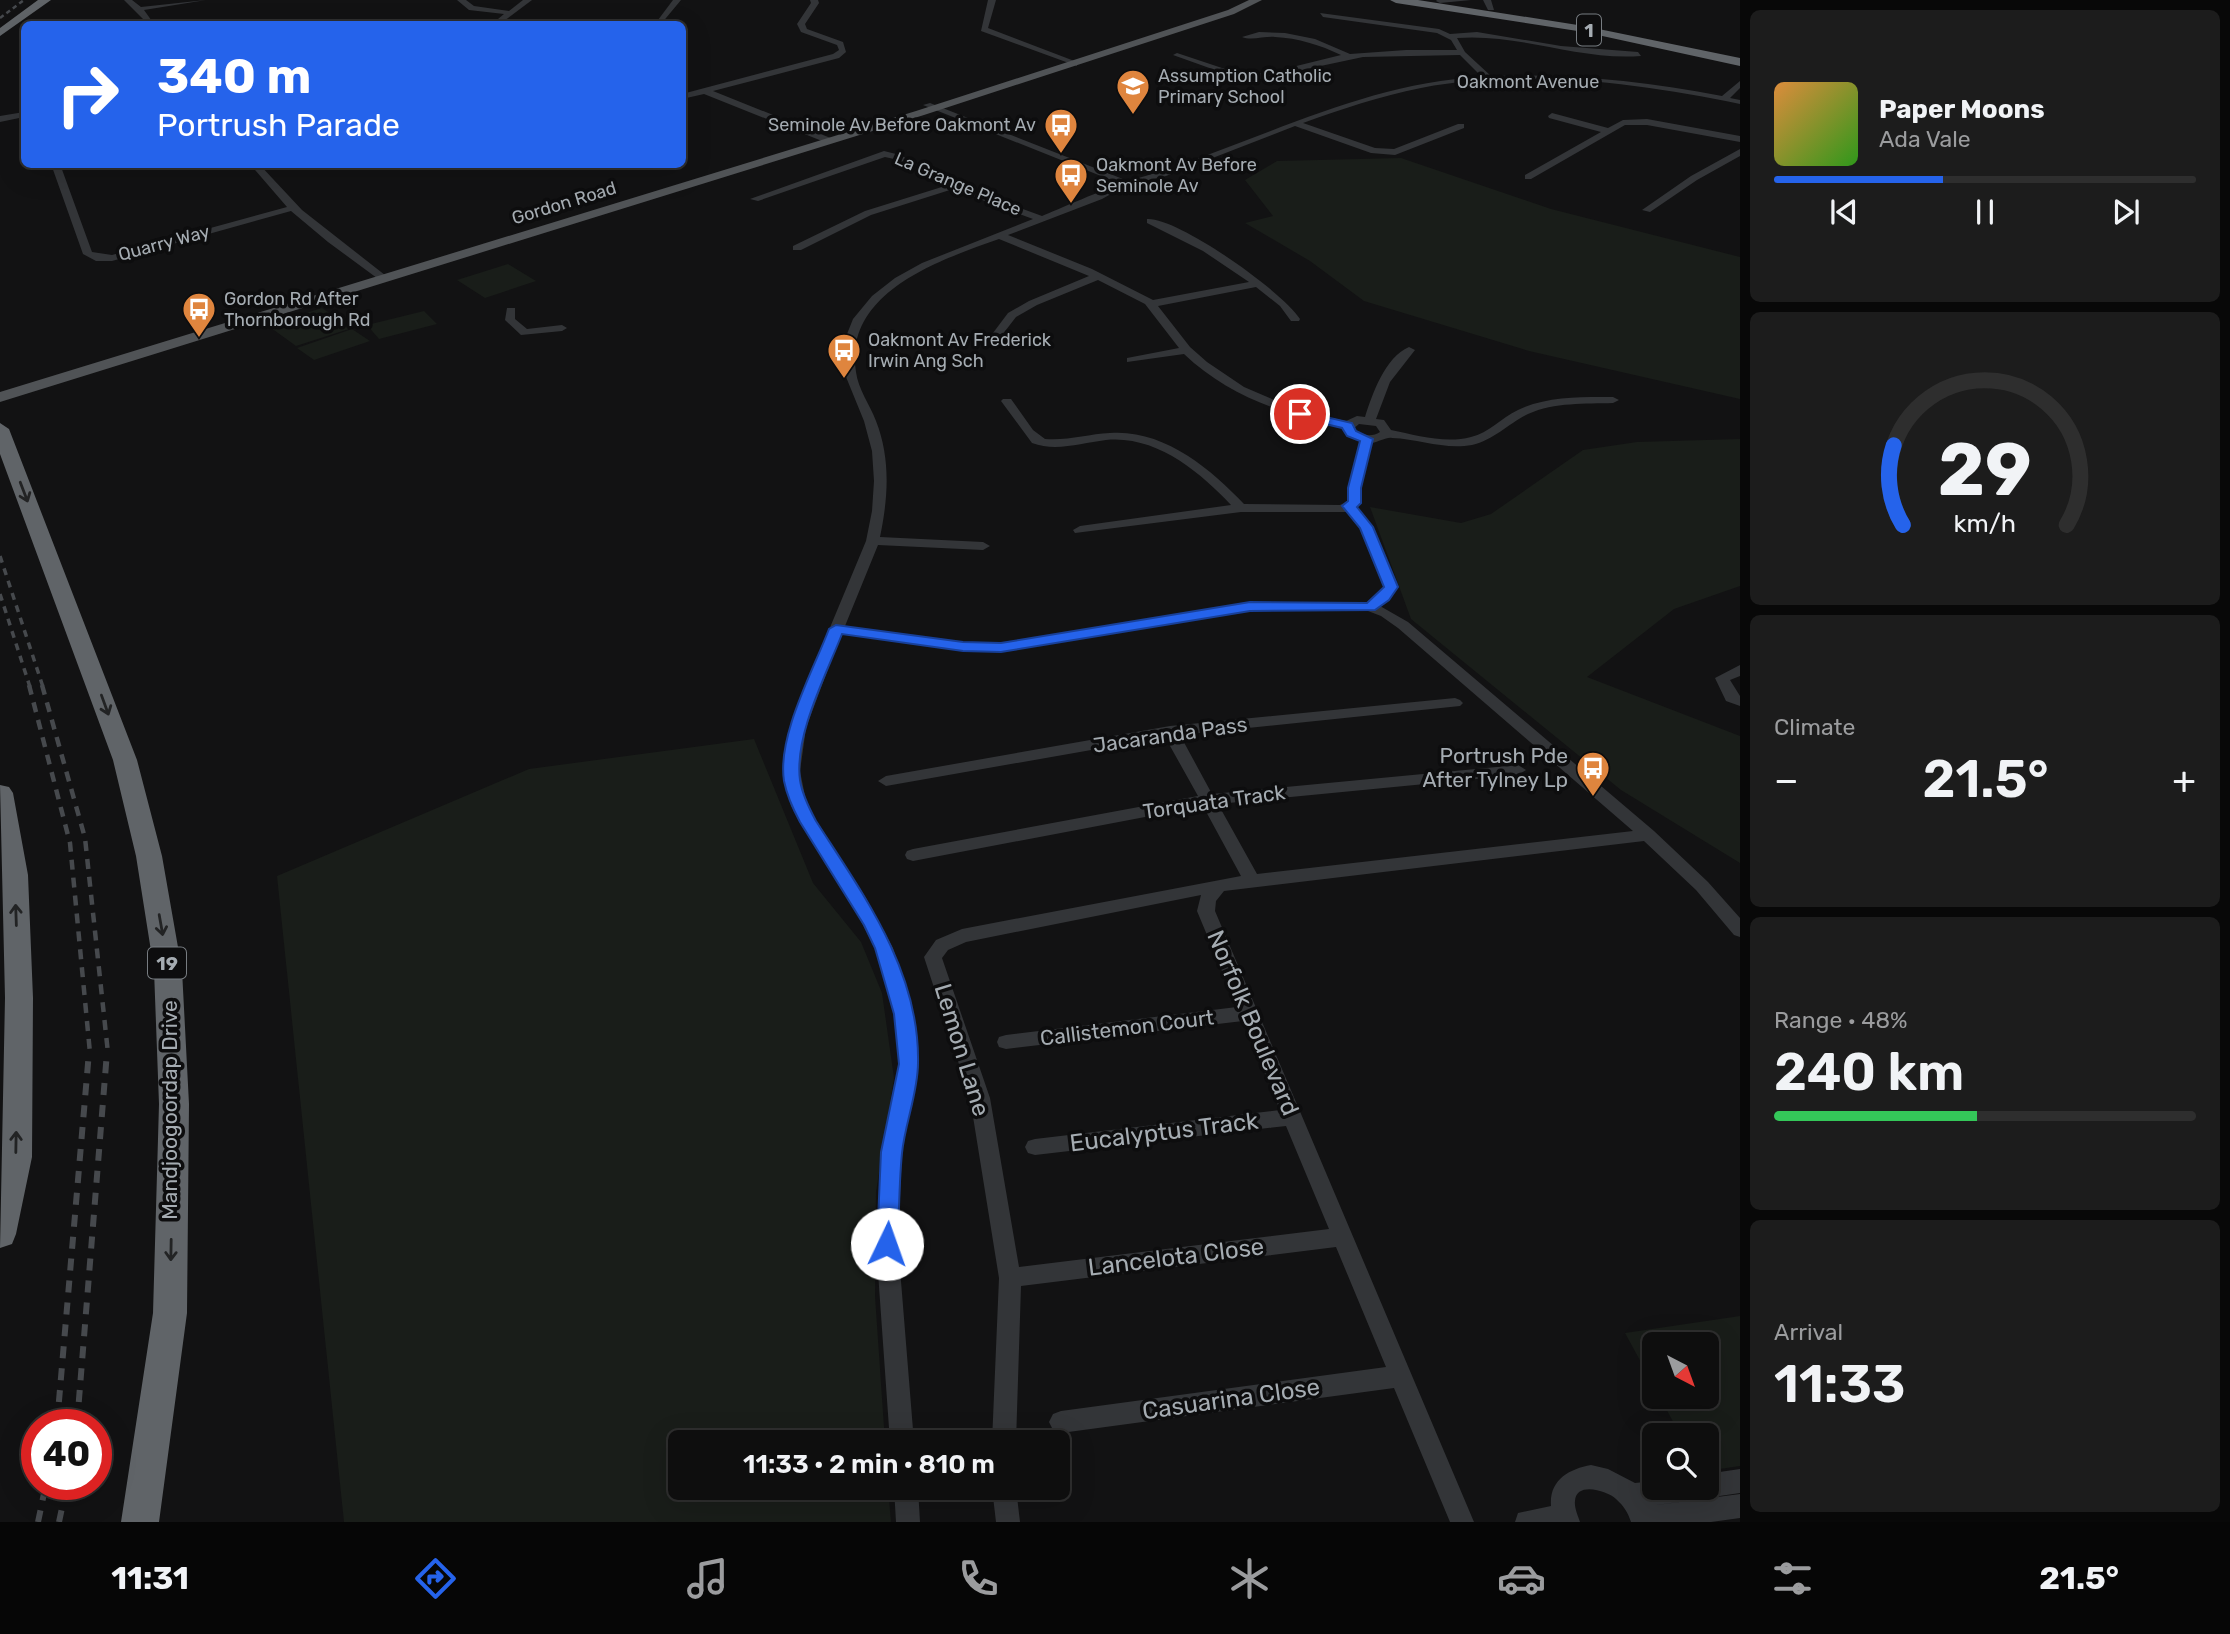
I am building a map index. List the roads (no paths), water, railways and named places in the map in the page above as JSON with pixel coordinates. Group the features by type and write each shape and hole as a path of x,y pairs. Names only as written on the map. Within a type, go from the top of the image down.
{"highway":[{"path":"0,33 45,0"},
{"name":"1","path":"1396,0 1584,29 1740,62"},
{"name":"1","path":"1435,0 1489,4 1740,54"},
{"name":"Mandjoogoordap Drive","path":"0,429 125,760 149,856 168,970 174,1104 170,1312 140,1522"},
{"path":"0,793 15,875 19,998 16,1157 0,1234"}],"main road":[{"name":"Gordon Road","path":"1202,19 1245,0"},
{"name":"Gordon Road","path":"0,397 76,370 927,108 1257,0"},
{"name":"Gordon Road","path":"0,388 76,370"}],"street":[{"path":"128,0 149,21"},
{"path":"139,9 202,0"},
{"path":"461,0 472,8 510,13"},
{"path":"500,21 528,0"},
{"path":"660,21 677,0"},
{"path":"686,96 836,56 843,50 841,44 804,30 801,24 815,3 814,0"},
{"path":"992,0 984,29 1069,62"},
{"path":"1440,1 1467,0"},
{"path":"1323,15 1416,26 1449,36 1477,34 1561,48 1638,54"},
{"path":"1246,37 1261,33 1298,38 1349,55"},
{"path":"1449,36 1489,79"},
{"path":"1177,55 1248,76 1265,76 1349,55 1395,52 1462,53"},
{"name":"Oakmont Avenue","path":"901,1430 887,1244 892,1152 909,1064 904,1014 884,948 872,923 799,806 792,780 798,728 873,541 882,483 879,453 851,375 848,350 851,332 870,305 904,277 943,256 1383,93 1489,79 1612,82 1740,102"},
{"path":"1725,98 1740,83"},
{"path":"705,91 821,141"},
{"path":"927,108 1089,168 1126,187"},
{"path":"0,119 21,116"},
{"path":"1552,116 1608,131"},
{"path":"1528,177 1623,123 1647,122 1740,141"},
{"path":"1298,124 1374,151 1395,152 1461,127"},
{"name":"La Grange Place","path":"755,199 884,154 897,157 954,186 1042,219"},
{"path":"1647,210 1694,178 1737,155"},
{"name":"Quarry Way","path":"56,168 88,254 96,258 112,258 292,208"},
{"path":"257,168 292,208 382,276"},
{"path":"797,247 868,213 954,186"},
{"path":"1150,221 1195,240 1231,262 1287,304 1295,319"},
{"path":"999,235 1098,276 1150,304 1186,349 1214,374 1253,397 1300,414 1347,425 1357,420 1370,420 1384,426 1387,433"},
{"path":"995,337 1012,315 1033,303 1098,276"},
{"path":"1150,304 1258,283"},
{"path":"511,310 510,320 525,333 562,328"},
{"path":"1131,360 1186,349"},
{"path":"1370,420 1381,384 1391,367 1409,350"},
{"path":"1347,425 1351,434 1367,439 1380,438 1387,433 1433,442 1454,443 1493,433 1506,421 1525,411 1553,403 1613,400"},
{"path":"1007,401 1035,440 1050,444 1116,436 1143,440 1200,468 1241,508"},
{"path":"1080,530 1241,508 1342,509 1354,503 1354,488 1367,439"},
{"path":"1349,506 1366,527 1391,587 1384,597 1370,607"},
{"path":"873,541 983,546"},
{"path":"836,629 963,647 1001,648 1250,607 1370,607 1386,613 1403,625 1648,835 1702,887 1740,930"},
{"path":"1740,670 1722,678 1731,698 1740,701"},
{"name":"Jacaranda Pass","path":"886,781 1170,731 1455,703"},
{"path":"1170,731 1252,881"},
{"name":"Torquata Track","path":"913,855 1206,800 1518,770"},
{"path":"1219,885 1648,835"},
{"name":"Norfolk Boulevard","path":"1219,885 1207,899 1206,911 1462,1522"},
{"name":"Lemon Lane","path":"1004,1430 1010,1278 980,1098 933,957 942,945 962,936 1219,885"},
{"name":"Callistemon Court","path":"1006,1042 1248,1013"},
{"name":"Eucalyptus Track","path":"1035,1147 1292,1117"},
{"name":"Lancelota Close","path":"1010,1278 1341,1237"},
{"name":"Casuarina Close","path":"1061,1422 1401,1376"},
{"path":"1527,1522 1567,1519 1563,1497 1568,1486 1579,1478 1604,1478 1631,1496 1643,1520 1740,1506"},
{"path":"1719,1484 1740,1481"},
{"path":"1631,1496 1642,1495"},
{"path":"907,1500 908,1522"},
{"path":"1005,1500 1008,1522"}],"railway":[{"path":"0,18 24,0"},
{"path":"0,556 43,687"},
{"path":"0,594 30,687"},
{"path":"29,685 70,843 90,1053"},
{"path":"42,685 85,838 108,1053"},
{"path":"58,1409 89,1052"},
{"path":"78,1409 107,1052"},
{"path":"38,1522 43,1500"},
{"path":"59,1522 64,1500"}],"place":[{"name":"Assumption Catholic Primary School","path":"1133,116"},
{"name":"Seminole Av Before Oakmont Av","path":"1061,155"},
{"name":"Oakmont Av Before Seminole Av","path":"1071,205"},
{"name":"Gordon Rd After Thornborough Rd","path":"199,339"},
{"name":"Oakmont Av Frederick Irwin Ang Sch","path":"844,380"},
{"name":"Portrush Pde After Tylney Lp","path":"1593,798"}]}
